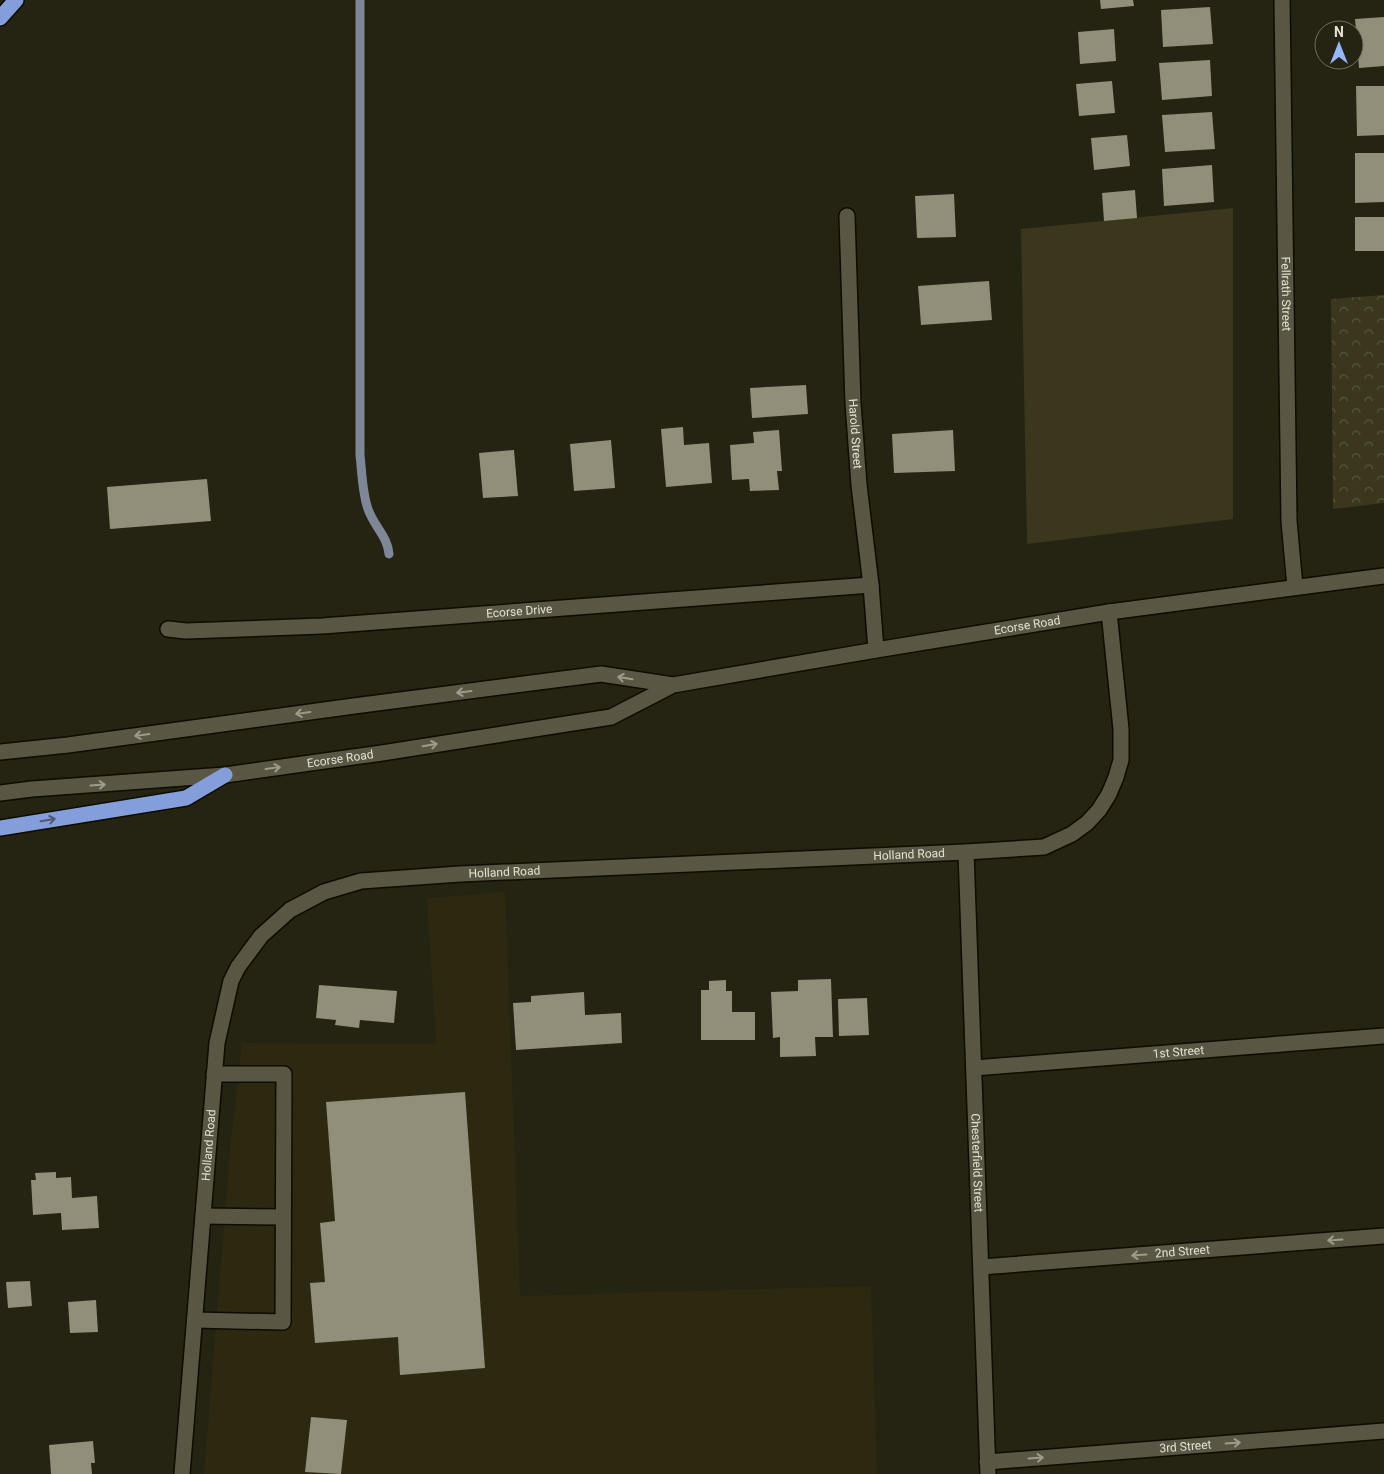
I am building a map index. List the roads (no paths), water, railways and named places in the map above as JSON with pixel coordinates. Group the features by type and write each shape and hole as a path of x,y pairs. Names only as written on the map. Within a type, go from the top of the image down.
{"highway":[{"path":"0,18 16,0"},
{"path":"0,828 186,798 225,775"}],"street":[{"name":"Fellrath Street","path":"1282,0 1289,521 1295,587"},
{"name":"Harold Street","path":"847,216 853,403 859,485 871,585 876,650"},
{"name":"Ecorse Road","path":"0,793 225,775 382,753 611,717 673,685 1109,612 1384,576"},
{"name":"Ecorse Drive","path":"168,630 322,626 871,585"},
{"name":"Holland Road","path":"182,1474 217,1043 231,981 238,967 261,936 290,910 324,892 362,881 460,874 1044,847 1072,834 1087,823 1099,810 1109,794 1116,777 1120,760 1121,729 1109,612"},
{"name":"Ecorse Road","path":"0,752 68,745 602,674 673,685"},
{"name":"Chesterfield Street","path":"966,852 988,1468"},
{"name":"1st Street","path":"974,1068 1384,1036"},
{"path":"195,1320 283,1322 284,1074 214,1074"},
{"path":"203,1216 284,1217"},
{"name":"2nd Street","path":"981,1267 1384,1236"},
{"name":"3rd Street","path":"988,1468 1384,1431"}],"waterway":[{"path":"360,0 360,455 366,502 370,515 386,542 389,554"}]}
